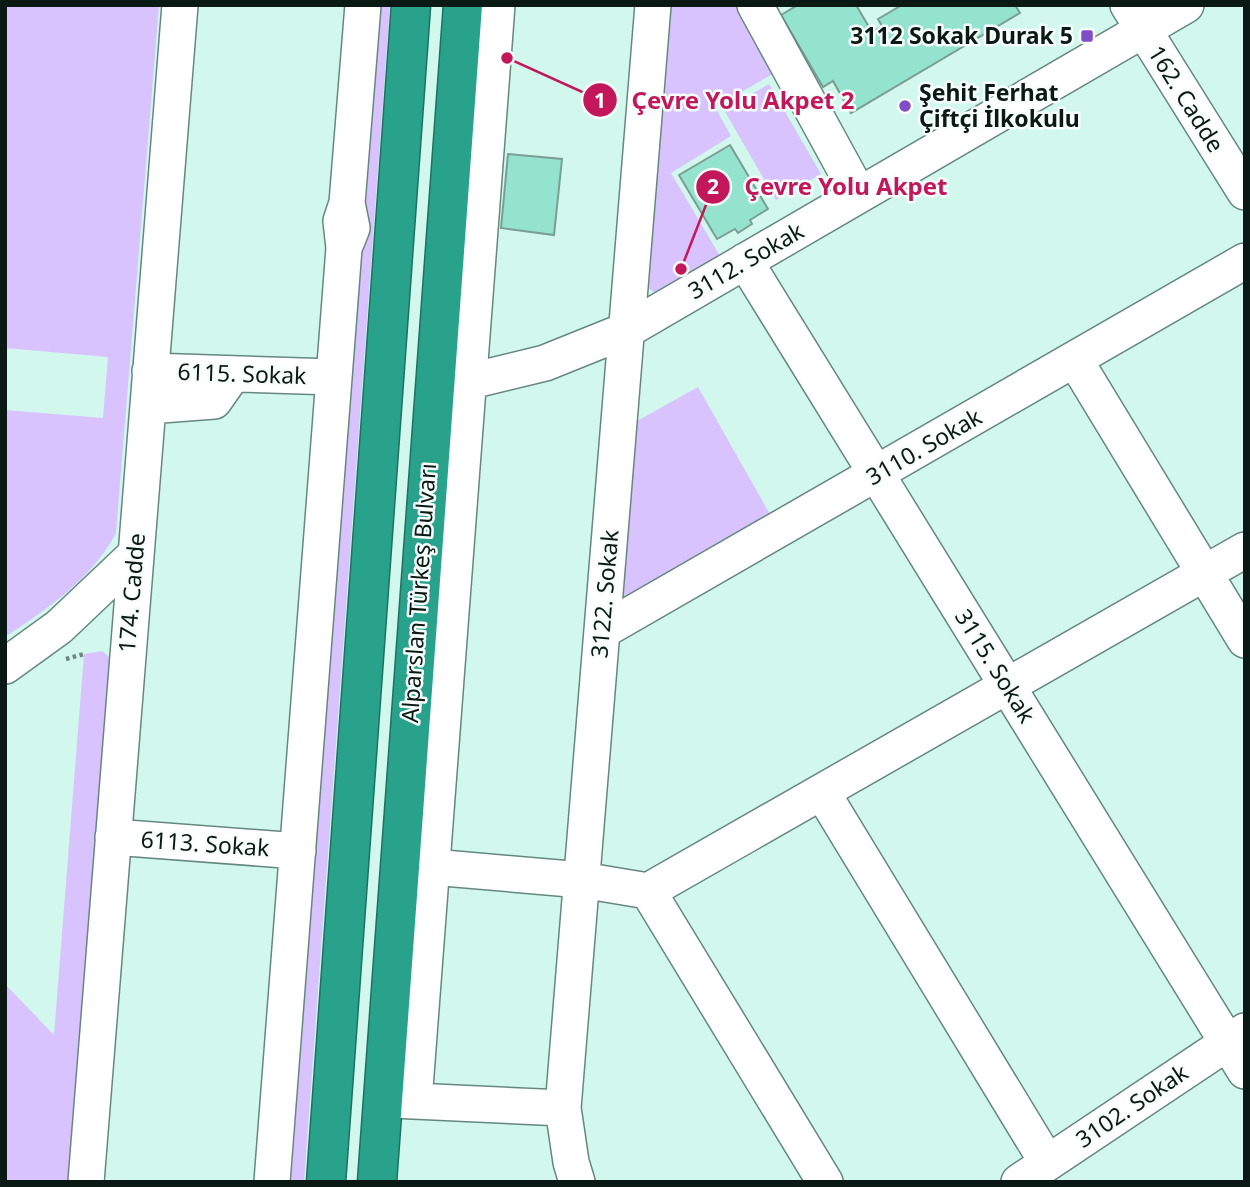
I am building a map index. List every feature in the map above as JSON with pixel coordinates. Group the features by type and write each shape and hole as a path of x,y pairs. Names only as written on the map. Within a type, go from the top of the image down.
{"highway":[{"path":"326,1182 411,5"},
{"name":"Alparslan Türkeş Bulvarı","path":"377,1182 398,1100 451,386 463,5"}],"street":[{"name":"174. Cadde","path":"86,1182 180,5"},
{"path":"272,1182 344,248 341,221 347,203 362,5"},
{"path":"497,5 451,386 432,867 398,1100 563,1108"},
{"name":"3122. Sokak","path":"577,1182 563,1108 653,5"},
{"path":"755,5 859,195"},
{"name":"3112. Sokak","path":"451,386 545,363 627,330 859,195 1136,18 1186,5"},
{"name":"162. Cadde","path":"1136,18 1245,192"},
{"name":"3115. Sokak","path":"746,261 1007,685 1239,1048"},
{"name":"3110. Sokak","path":"602,631 1245,261"},
{"path":"1074,360 1245,640"},
{"name":"6115. Sokak","path":"150,371 334,377"},
{"path":"148,406 214,401 233,374"},
{"path":"432,867 582,880 648,891 1245,550"},
{"path":"5,666 41,642 136,554"},
{"path":"41,642 131,616"},
{"path":"822,792 1047,1163"},
{"name":"6113. Sokak","path":"113,837 298,851"},
{"path":"648,891 825,1182"},
{"name":"3102. Sokak","path":"1019,1182 1239,1048"}],"shaded area":[{"path":"5,5 159,5 116,533 106,550 81,579 52,604 5,637 5,410 103,418 108,357 5,348"},
{"path":"378,5 390,5 304,1182 291,1182"},
{"path":"670,5 740,5 776,72 715,107 731,136 671,173 720,256 655,293 645,286"},
{"path":"769,84 821,174 776,200 724,110"},
{"path":"698,387 772,518 614,608 630,425"},
{"path":"102,651 112,659 69,1182 5,1182 5,984 54,1035 84,654"}],"building":[{"path":"798,5 856,5 872,32 882,26 878,19 902,5 1015,5 1020,13 851,113 833,81 823,87 781,15"},
{"path":"730,145 768,209 750,220 752,224 738,233 735,229 717,239 679,175"},
{"path":"508,154 562,159 554,235 501,228"}],"place":[{"name":"3112 Sokak Durak 5","path":"1087,36"},
{"name":"Çevre Yolu Akpet 2","path":"507,58"},
{"name":"Şehit Ferhat Çiftçi İlkokulu","path":"905,106"},
{"name":"Çevre Yolu Akpet","path":"681,269"}]}
